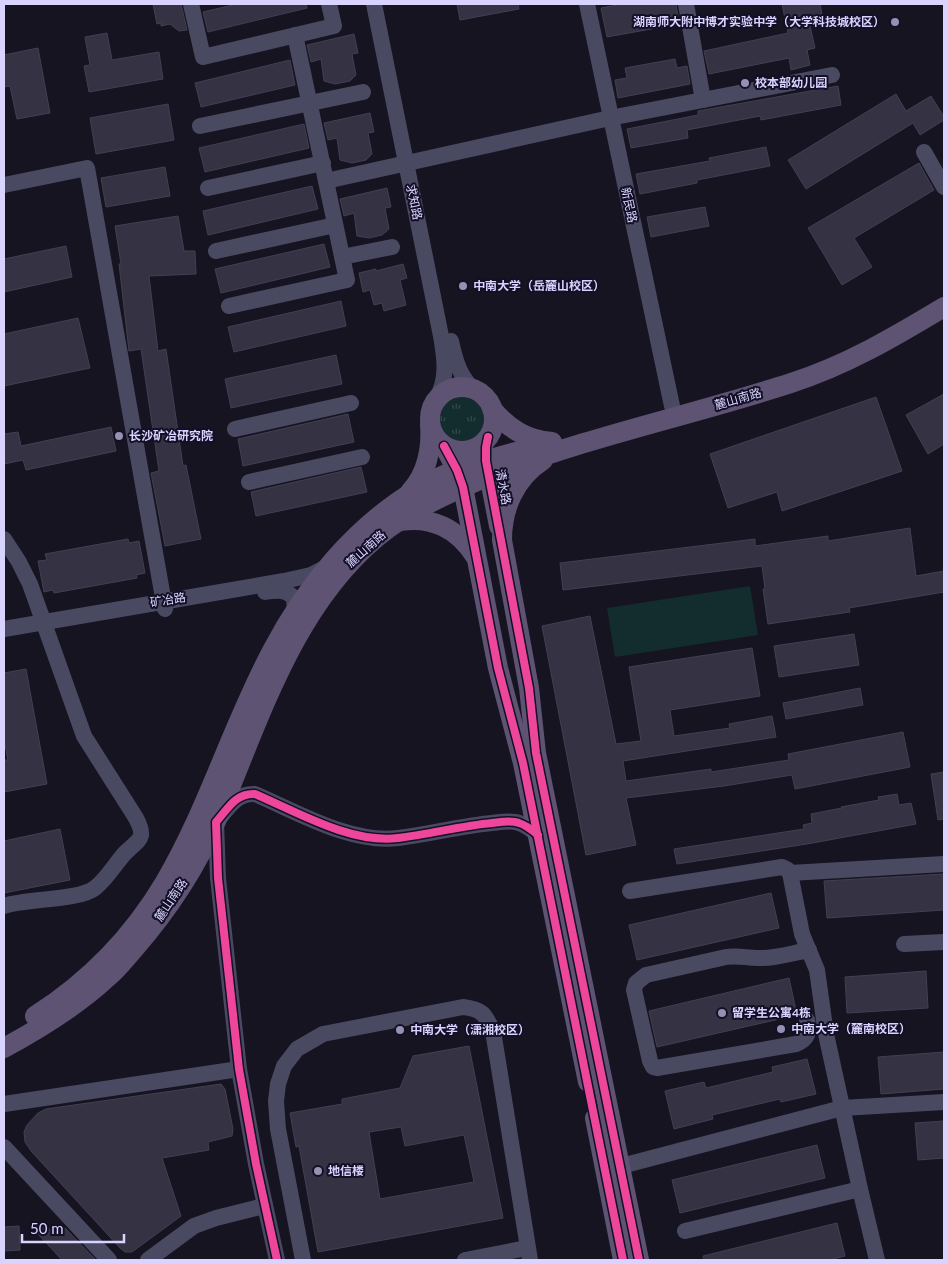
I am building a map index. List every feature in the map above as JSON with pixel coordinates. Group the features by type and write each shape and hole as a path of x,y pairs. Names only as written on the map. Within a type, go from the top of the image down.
{"main road":[{"name":"麓山南路","path":"4,1048 34,1032 72,1007 110,976 150,930 180,889 216,822 288,653 309,617 339,576 355,557 379,536 460,478 672,406 768,380 839,355 892,330 944,298"},
{"name":"麓山南路","path":"553,447 792,383 869,352 944,307"},
{"path":"404,498 424,472 430,447 432,408 436,400 444,393 455,389 466,388 476,392 488,402 504,422 522,434 553,447 527,472 517,485 504,512 502,540 529,688 536,753 570,910 613,1172 623,1260"},
{"path":"444,446 457,451 478,447 488,437 493,424 492,409"},
{"path":"430,424 433,433 444,446 460,478 498,668 523,763 613,1172 639,1260"},
{"name":"清水路","path":"488,437 488,468 502,540"},
{"name":"麓山南路","path":"4,1035 44,1010 86,977 112,952 164,883 186,844 206,802 271,653 295,612 319,577 369,524 404,498 437,478 460,478"},
{"path":"400,521 422,520 444,526 468,544 477,560"}],"street":[{"path":"191,4 203,57 334,26 329,4"},
{"name":"求知路","path":"374,4 453,351 461,373 476,392"},
{"name":"求知路","path":"382,4 445,359 444,381 436,400"},
{"name":"新民路","path":"587,4 672,406"},
{"path":"686,4 703,100"},
{"path":"229,306 347,280 295,35"},
{"path":"326,180 610,118 832,75"},
{"path":"200,126 363,92"},
{"path":"924,152 944,188"},
{"path":"208,188 323,163"},
{"path":"4,185 87,168 164,605"},
{"path":"216,251 335,225"},
{"path":"342,257 392,247"},
{"path":"235,429 350,403"},
{"path":"249,482 362,457"},
{"path":"4,539 24,572 84,736 136,818 142,833 140,839 93,890 82,894 15,902 4,906"},
{"name":"矿冶路","path":"4,629 45,626 164,605 311,575 331,565"},
{"name":"矿冶路","path":"164,605 284,590 294,598 295,612"},
{"name":"矿冶路","path":"4,638 45,626"},
{"path":"277,1260 264,1206 239,1069 218,878 216,822 238,797 246,793 255,794 332,827 355,835 378,839 507,822 518,822 527,826 538,835"},
{"path":"190,872 198,865 205,864 218,878"},
{"path":"790,873 944,864"},
{"path":"630,891 782,867 786,868 790,873 799,924 817,970 826,1034 860,1190 878,1260"},
{"path":"904,944 944,942"},
{"path":"807,1020 808,1033 806,1038 796,1044 657,1068 653,1067 650,1061 634,990 636,983 646,975 726,956 770,958 809,950"},
{"path":"303,1260 278,1128 276,1100 278,1084 284,1066 297,1049 323,1034 463,1007 477,1009 487,1017 493,1031 528,1254 465,1260"},
{"path":"4,1115 10,1103 239,1069"},
{"path":"613,1172 843,1112 944,1102"},
{"path":"843,1112 944,1110"},
{"path":"4,1147 110,1260"},
{"path":"685,1231 860,1190"},
{"path":"148,1260 194,1226 216,1218 264,1206"}],"green space":[{"path":"458,397 466,397 478,403 484,419 478,435 466,441 458,441 446,435 440,423 440,415 446,403"},
{"path":"750,586 758,635 615,657 607,608"}],"building":[{"path":"153,4 181,4 187,30 179,31 170,24 161,26 161,23 157,24"},
{"path":"237,4 306,4 307,8 208,32 203,12"},
{"path":"457,4 518,4 519,9 460,20"},
{"path":"623,4 676,4 679,24 607,37 601,8"},
{"path":"782,4 820,4 822,14 808,17 815,48 807,50 810,65 791,70 789,58 709,74 704,51 788,33"},
{"path":"107,33 112,60 159,52 163,79 89,92 84,66 90,65 85,37"},
{"path":"354,34 358,53 352,54 356,75 350,81 335,84 324,81 321,59 311,62 307,45"},
{"path":"38,48 50,113 17,119 10,86 4,87 4,55"},
{"path":"675,59 677,68 687,66 690,84 618,98 615,80 627,78 625,68"},
{"path":"290,60 295,85 201,107 195,83"},
{"path":"838,86 841,105 761,120 760,116 687,130 688,138 631,148 627,129 698,115 698,111"},
{"path":"896,94 906,111 931,96 944,120 920,135 913,123 806,189 788,160"},
{"path":"168,104 174,140 96,154 90,118"},
{"path":"370,113 374,132 368,133 372,154 366,160 352,163 340,160 337,138 328,140 324,123"},
{"path":"304,124 309,148 205,172 199,148"},
{"path":"766,147 770,166 697,180 697,183 640,194 636,174 710,161 709,158"},
{"path":"919,163 934,190 854,238 872,267 842,285 808,228"},
{"path":"165,167 170,196 106,207 101,178"},
{"path":"312,186 318,209 208,235 203,211"},
{"path":"387,188 391,207 385,208 389,229 382,235 369,238 357,236 354,213 344,216 340,199"},
{"path":"705,207 709,226 651,237 647,217"},
{"path":"178,216 184,251 195,251 196,274 149,276 158,351 166,349 183,466 186,465 201,539 165,546 151,473 159,471 141,349 129,351 119,264 121,264 115,226"},
{"path":"324,244 330,267 221,293 215,269"},
{"path":"66,246 72,277 4,292 4,259"},
{"path":"403,264 407,278 400,280 406,305 384,311 382,303 374,305 370,290 363,292 359,273"},
{"path":"341,301 346,326 234,352 228,327"},
{"path":"78,318 90,368 4,386 4,334"},
{"path":"336,355 342,384 231,408 225,379"},
{"path":"944,394 944,444 928,454 906,415"},
{"path":"876,397 902,471 782,511 777,492 728,508 710,454"},
{"path":"348,414 354,442 243,466 238,439"},
{"path":"111,427 116,451 26,470 23,460 4,464 4,434 18,432 21,446"},
{"path":"361,467 367,492 256,516 251,492"},
{"path":"910,528 916,576 944,571 944,592 849,608 850,612 768,624 762,566 563,590 560,563 755,539 755,546 828,536 828,541"},
{"path":"128,539 129,543 139,541 145,573 136,575 137,578 54,593 53,590 44,592 38,561 47,560 45,554"},
{"path":"590,616 616,744 641,741 629,667 752,648 760,696 670,710 674,736 730,728 729,724 772,716 776,737 623,761 626,781 711,769 711,772 789,760 788,754 903,732 910,767 795,789 792,775 724,786 626,798 636,845 586,855 542,626"},
{"path":"854,634 859,665 779,677 774,646"},
{"path":"26,669 47,784 4,792 4,760 8,760 4,739 4,673"},
{"path":"860,688 863,705 786,719 783,703"},
{"path":"944,772 944,819 938,820 931,774"},
{"path":"897,794 899,805 911,803 916,824 807,844 677,864 674,849 804,829 803,825 812,823 811,814 879,800 878,797"},
{"path":"60,829 70,880 4,893 4,841"},
{"path":"944,874 944,910 827,918 824,881"},
{"path":"771,893 779,928 637,960 629,925"},
{"path":"926,971 928,1008 847,1013 845,977"},
{"name":"留学生公寓4栋","path":"789,978 797,1015 657,1047 649,1011"},
{"path":"469,1046 503,1218 318,1252 299,1146 296,1147 290,1113 342,1104 342,1099 400,1088 413,1056","holes":["401,1127 405,1146 464,1135 474,1182 380,1199 369,1132"]},
{"path":"944,1052 944,1089 881,1094 878,1057"},
{"path":"807,1059 816,1094 781,1102 780,1099 712,1115 713,1119 674,1129 665,1091 704,1082 706,1088 773,1072 772,1067"},
{"path":"221,1084 225,1089 233,1129 232,1136 208,1142 209,1150 162,1158 181,1216 132,1252 125,1252 120,1248 31,1151 25,1142 24,1132 27,1125 38,1113 46,1109"},
{"path":"944,1121 944,1158 918,1160 915,1123"},
{"path":"817,1145 825,1178 680,1213 672,1180"},
{"path":"837,1223 845,1256 829,1260 704,1260 703,1256"},
{"path":"45,1224 56,1236 65,1228 96,1260 62,1260 36,1232"},
{"path":"19,1226 20,1250 4,1251 4,1227"}],"cycle path":[{"path":"488,437 486,461 529,688 536,753 639,1260"},
{"path":"444,446 457,470 463,487 498,668 523,763 623,1260"},
{"path":"277,1260 256,1164 239,1069 218,878 216,822 237,799 248,794 255,794 325,825 362,836 380,839 509,821 524,825 538,835"}],"place":[{"name":"湖南师大附中博才实验中学（大学科技城校区）","path":"895,22"},
{"name":"校本部幼儿园","path":"745,83"},
{"name":"中南大学（岳麓山校区）","path":"463,286"},
{"name":"长沙矿冶研究院","path":"119,436"},
{"name":"留学生公寓4栋","path":"722,1013"},
{"name":"中南大学（麓南校区）","path":"781,1029"},
{"name":"中南大学（潇湘校区）","path":"400,1030"},
{"name":"地信楼","path":"318,1171"}]}
